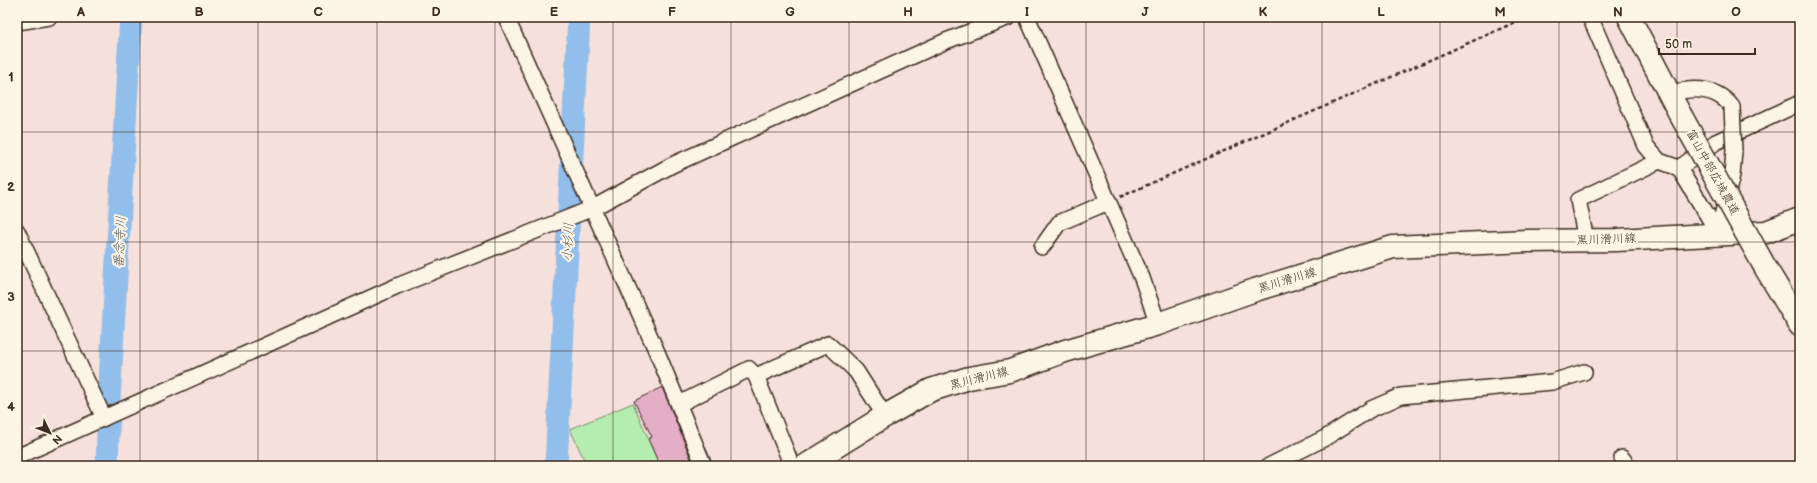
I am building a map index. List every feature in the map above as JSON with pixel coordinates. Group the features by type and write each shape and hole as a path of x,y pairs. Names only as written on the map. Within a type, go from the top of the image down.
{"main road":[{"name":"富山中部広域農道","path":"1629,17 1680,114 1765,267 1800,325"},
{"name":"黒川滑川線","path":"805,466 885,416 931,390 968,378 1010,370 1065,351 1158,324 1255,290 1393,247 1527,241 1618,240 1718,233 1766,232 1800,219"}],"street":[{"path":"17,22 49,17"},
{"path":"506,17 593,208 679,404 704,466"},
{"path":"17,458 397,286 593,208 672,164 946,41 1009,17"},
{"path":"1027,17 1142,278 1158,324"},
{"path":"1590,17 1646,146 1659,161 1679,168 1718,233"},
{"path":"1669,94 1684,90 1711,91 1727,100 1732,107 1734,151 1732,175 1718,233"},
{"path":"1679,168 1716,142 1800,103"},
{"path":"1586,240 1578,200 1659,161"},
{"path":"1042,247 1060,223 1108,202"},
{"path":"17,231 104,418"},
{"path":"756,376 828,344 856,371 885,416"},
{"path":"679,404 749,369 756,376 792,466"},
{"path":"1269,466 1324,438 1370,409 1400,396 1552,382 1584,372"}],"path":[{"path":"1108,202 1527,17"}],"green space":[{"path":"633,403 660,466 587,466 570,429"}],"building":[{"path":"662,387 694,466 660,466 648,439 652,437 634,401"}],"waterway":[{"name":"番念寺川","path":"107,466 109,400 131,17"},
{"name":"小杉川","path":"556,466 579,17"}]}
